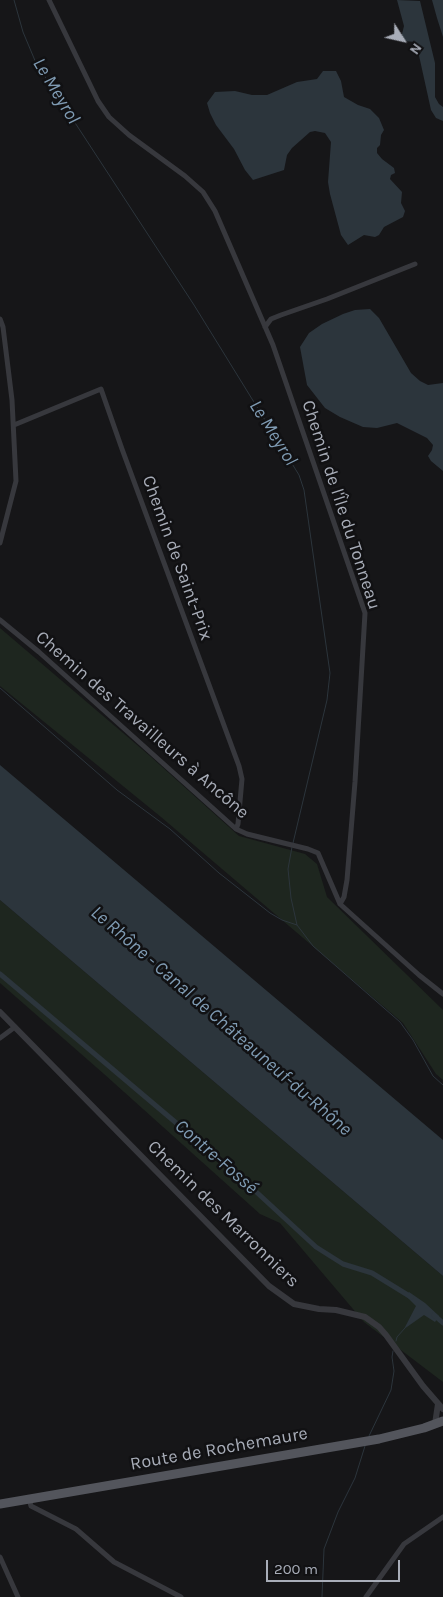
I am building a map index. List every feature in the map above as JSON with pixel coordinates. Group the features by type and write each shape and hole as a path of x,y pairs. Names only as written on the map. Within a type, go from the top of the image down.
{"main road":[{"name":"Route de Rochemaure","path":"0,1504 379,1439 439,1422"}],"street":[{"name":"Chemin de l'Île du Tonneau","path":"49,0 98,101 109,118 185,176 203,192 215,211 279,362 365,613 347,880 344,897 340,904"},
{"path":"265,327 271,319 415,264"},
{"path":"0,319 8,367 14,426 16,481 0,543"},
{"name":"Chemin de Saint-Prix","path":"14,426 101,388 239,766 242,779 236,829"},
{"name":"Chemin des Travailleurs à Ancône","path":"0,620 40,652 236,829 247,834 318,852 340,904 443,994"},
{"name":"Chemin des Marronniers","path":"0,1012 268,1286 294,1304 336,1310 365,1317 379,1327 386,1335 440,1406"},
{"path":"0,1038 15,1027"},
{"path":"439,1422 440,1406"},
{"path":"29,1499 32,1506 76,1529 114,1562 181,1597"},
{"path":"366,1597 404,1544 443,1517"},
{"path":"0,1557 18,1597"}],"shaded area":[{"path":"0,628 150,756 239,836 305,854 317,864 327,897 443,1010 443,1080 436,1074 403,1023 161,817 0,686"},
{"path":"0,900 443,1276 443,1382 364,1322 280,1223 260,1214 0,983"}],"water":[{"path":"397,0 420,1 435,63 435,97 443,107 443,121 436,118 431,110 416,42 404,41 401,38 404,26"},
{"path":"432,0 443,0 443,37 437,18"},
{"path":"323,71 336,71 341,81 344,97 370,109 379,118 384,130 377,153 394,168 395,173 391,175 390,179 402,192 401,203 405,211 403,217 384,227 379,235 375,237 364,235 348,245 341,235 330,194 328,182 331,142 325,133 310,132 287,155 284,170 253,180 245,170 234,149 216,125 207,103 215,92 235,91 252,95 267,95 297,82 317,79"},
{"path":"370,309 379,318 411,373 428,385 443,383 443,471 428,456 433,445 427,438 397,423 377,428 363,427 340,417 325,408 307,385 300,347 309,333 322,324 343,314 355,310"},
{"name":"Le Rhône - Canal de Châteauneuf-du-Rhône","path":"0,765 443,1140 443,1276 0,900"},
{"path":"409,1292 439,1316 435,1322 424,1315 404,1329 416,1306 406,1296"}],"waterway":[{"name":"Le Meyrol","path":"14,0 23,32 36,63 194,305 299,475 304,490 330,673 327,700 293,843"},
{"path":"0,688 117,790 170,829 219,873 270,913 282,920 297,925 313,946 400,1022 413,1040 433,1076 443,1085"},
{"name":"Le Meyrol","path":"292,847 288,869 291,898 297,925"},
{"name":"Contre-Fossé","path":"0,974 239,1176 316,1247 343,1264 372,1273 411,1297"},
{"name":"Contre-Fossé","path":"434,1315 443,1323"},
{"path":"396,1341 405,1328"},
{"path":"369,1436 391,1390 394,1371 393,1351"},
{"path":"322,1597 324,1549 338,1512 355,1478 365,1446"}]}
